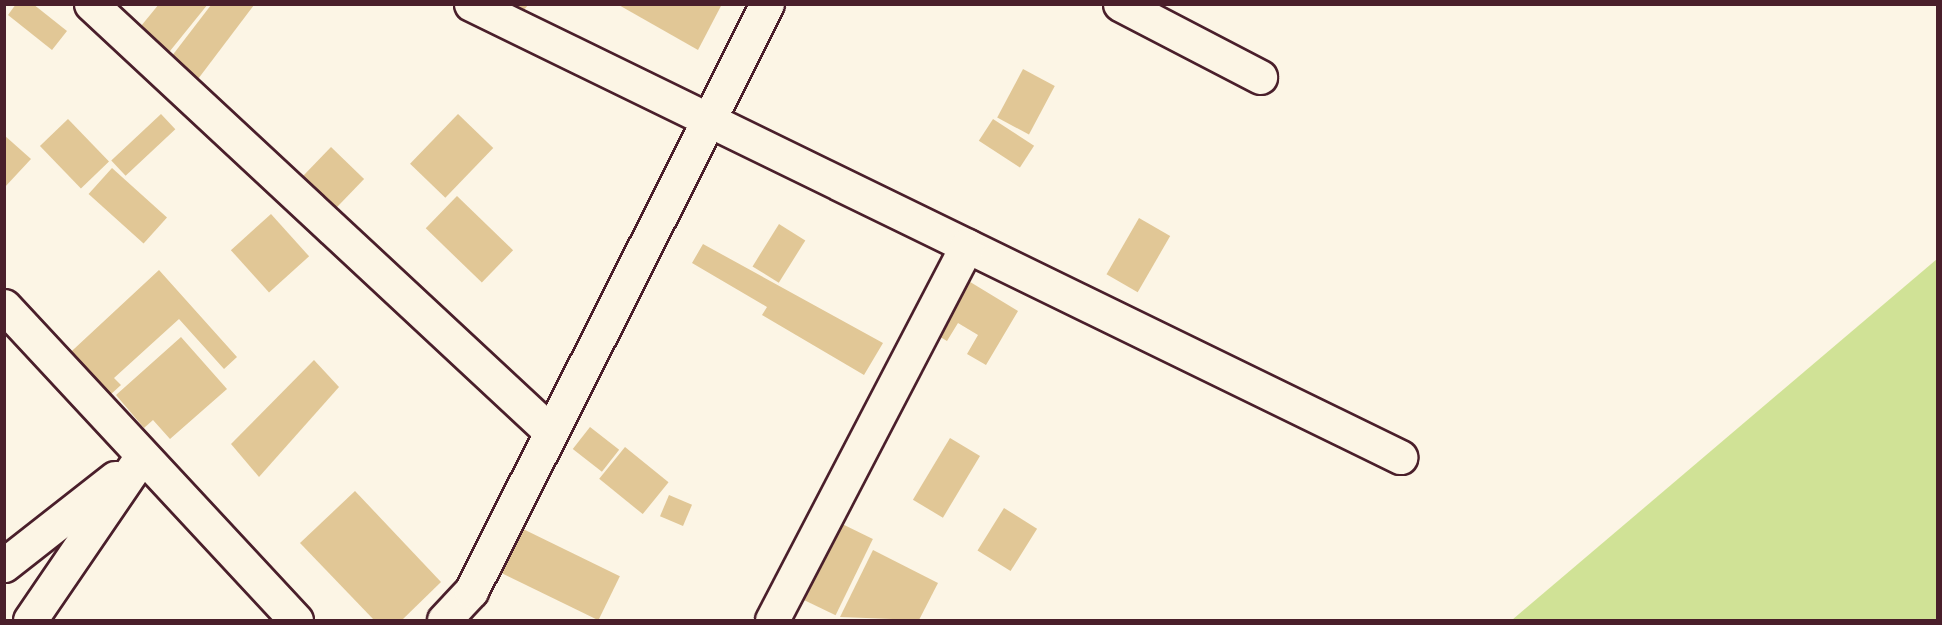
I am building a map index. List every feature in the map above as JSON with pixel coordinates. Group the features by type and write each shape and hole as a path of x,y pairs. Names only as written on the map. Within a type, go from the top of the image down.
{"street":[{"path":"92,4 551,432"},
{"path":"471,4 1400,457"},
{"path":"444,621 471,591 767,4"},
{"path":"1120,4 1260,77"},
{"path":"772,621 967,246"},
{"path":"4,306 140,459 291,619"},
{"path":"4,565 140,459"},
{"path":"30,621 140,459"}],"green space":[{"path":"1937,259 1937,620 1512,620"}],"building":[{"path":"16,4 33,4 67,31 52,50 8,15"},
{"path":"159,4 208,4 166,56 137,31"},
{"path":"501,4 529,4 523,11"},
{"path":"617,4 722,4 698,50"},
{"path":"211,5 254,5 192,87 165,65"},
{"path":"1023,69 1055,86 1029,134 997,118"},
{"path":"161,114 175,129 126,176 111,160"},
{"path":"458,114 493,148 445,198 410,164"},
{"path":"68,119 109,161 81,189 40,146"},
{"path":"993,119 1034,146 1020,167 979,141"},
{"path":"4,135 31,159 4,188"},
{"path":"331,147 364,179 335,209 302,177"},
{"path":"112,168 167,218 144,244 89,194"},
{"path":"457,196 513,250 482,283 426,228"},
{"path":"271,214 309,256 269,292 231,250"},
{"path":"1139,218 1170,236 1138,292 1106,274"},
{"path":"779,224 805,240 779,283 753,266"},
{"path":"703,244 883,343 864,375 762,315 767,307 692,263"},
{"path":"159,270 237,357 224,369 179,319 114,378 121,385 99,405 60,362"},
{"path":"957,274 1018,311 986,365 967,354 978,335 958,323 947,341 925,328"},
{"path":"181,337 227,389 170,439 153,420 144,428 116,395"},
{"path":"314,360 339,387 259,477 231,444"},
{"path":"590,427 619,450 602,472 573,449"},
{"path":"950,438 980,456 943,518 913,500"},
{"path":"625,447 669,482 643,514 599,479"},
{"path":"355,491 441,582 402,620 374,620 300,543"},
{"path":"669,495 692,505 683,526 660,516"},
{"path":"1004,508 1037,529 1011,571 978,550"},
{"path":"836,521 873,539 836,615 799,597"},
{"path":"521,528 620,576 598,620 500,572"},
{"path":"873,550 938,583 919,620 840,617"}]}
